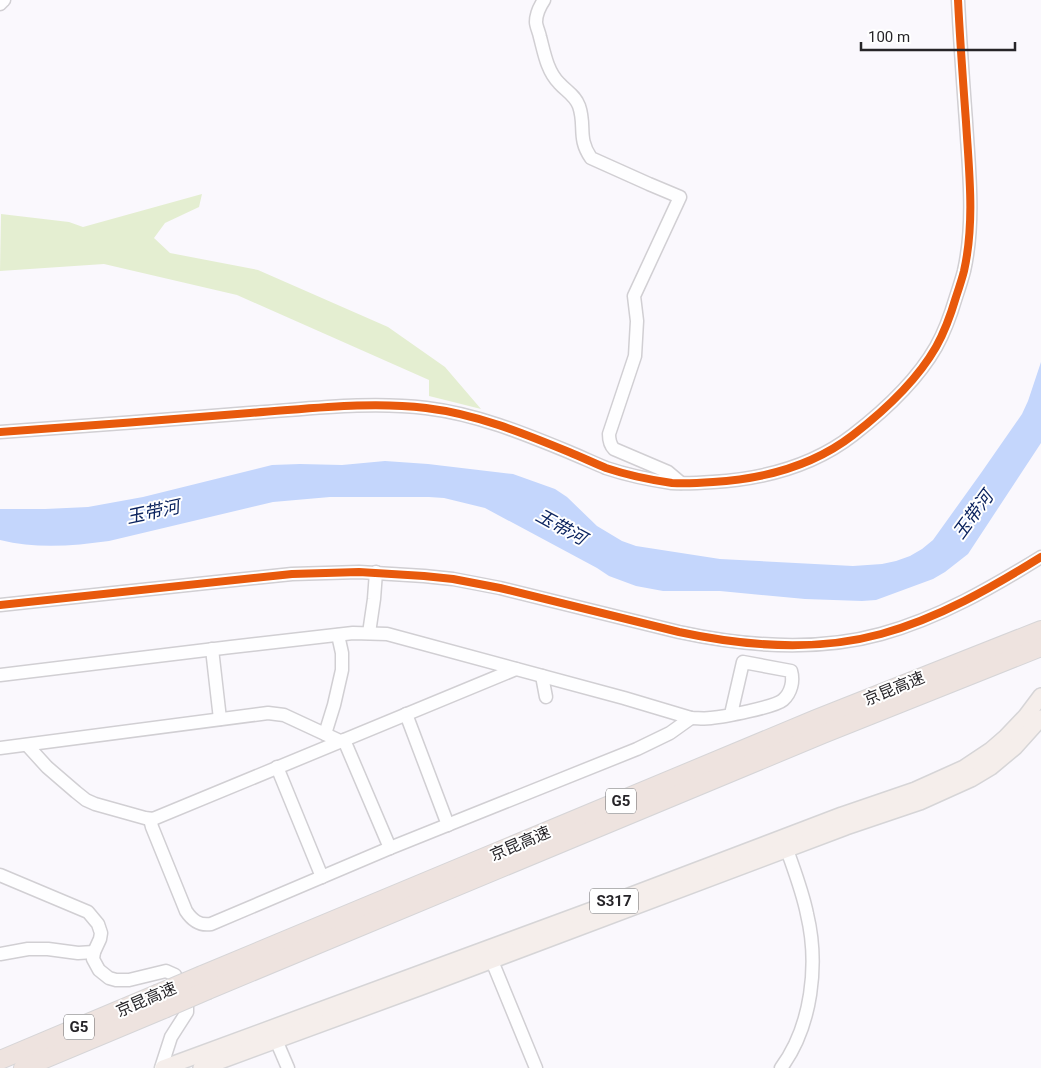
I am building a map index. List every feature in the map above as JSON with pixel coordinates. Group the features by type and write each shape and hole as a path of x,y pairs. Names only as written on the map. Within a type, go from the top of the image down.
{"highway":[{"name":"京昆高速","path":"205,983 816,719 1041,630"},
{"name":"京昆高速","path":"0,1060 161,1001 1041,648"},
{"name":"京昆高速","path":"23,1068 161,1001"}],"main road":[{"name":"S317","path":"200,1068 492,960 916,790 964,768 991,750 1026,716 1041,696"},
{"name":"S317","path":"162,1068 600,907 785,843 920,802 971,779 1000,760 1015,747 1041,718"}],"street":[{"path":"0,4 4,0"},
{"path":"544,0 537,14 536,22 552,73 579,105 582,121 582,141 585,150 591,158 680,197 634,296 637,321 635,356 609,434 609,440 614,450 668,472 682,483"},
{"path":"0,432 304,409 406,406 430,408 479,419 519,432 608,468 640,477 673,483 721,482 757,476 794,466 824,453 846,440 867,424 919,372 946,328 964,270 970,204 958,0"},
{"path":"0,605 292,574 376,572 475,583 679,632 721,640 794,646 855,640 879,635 929,617 962,603 1041,557"},
{"path":"369,633 376,572"},
{"path":"0,676 353,633 386,634 691,718 711,718 765,708 782,702 788,695 792,682 791,671 743,662 731,714"},
{"path":"325,734 342,670 342,653 338,635"},
{"path":"212,649 220,719"},
{"path":"27,744 47,766 86,800 154,819 516,669"},
{"path":"542,676 546,697"},
{"path":"0,748 268,713 284,715 342,740 390,848"},
{"path":"406,714 448,825"},
{"path":"150,819 186,911 198,924 211,924 390,848 637,749 670,732 691,718"},
{"path":"277,768 322,877"},
{"path":"780,1068 790,1053 803,1022 810,1000 812,984 812,957 808,916 785,843"},
{"path":"0,875 88,912 98,924 101,933 93,959 99,970 112,980 129,980 166,971 175,975 187,1005 187,1012 171,1038 162,1068"},
{"path":"0,954 28,949 48,949 78,953 94,952"},
{"path":"492,960 536,1068"},
{"path":"276,1040 288,1068"}],"green space":[{"path":"202,194 199,207 165,223 154,238 170,253 258,270 388,327 445,367 481,409 429,396 429,380 237,295 104,264 0,271 1,214 69,222 83,227"}],"water":[{"name":"玉带河","path":"1041,362 1041,443 968,554 933,579 876,600 805,599 720,591 663,591 636,586 609,576 485,508 444,498 330,497 273,502 109,541 41,546 0,540 0,509 88,507 143,497 272,465 342,465 385,461 513,474 555,489 567,497 597,526 622,541 636,546 720,559 853,566 882,564 910,556 933,540 1022,414"}],"cycle path":[{"path":"0,432 316,408 382,405 426,408 463,415 499,425 606,468 672,483 703,483 750,478 804,463 838,446 899,395 928,360 950,316 964,271 970,215 958,0"},
{"path":"0,605 292,574 359,572 453,579 500,588 704,637 754,644 806,645 856,640 923,620 984,591 1041,557"}]}
